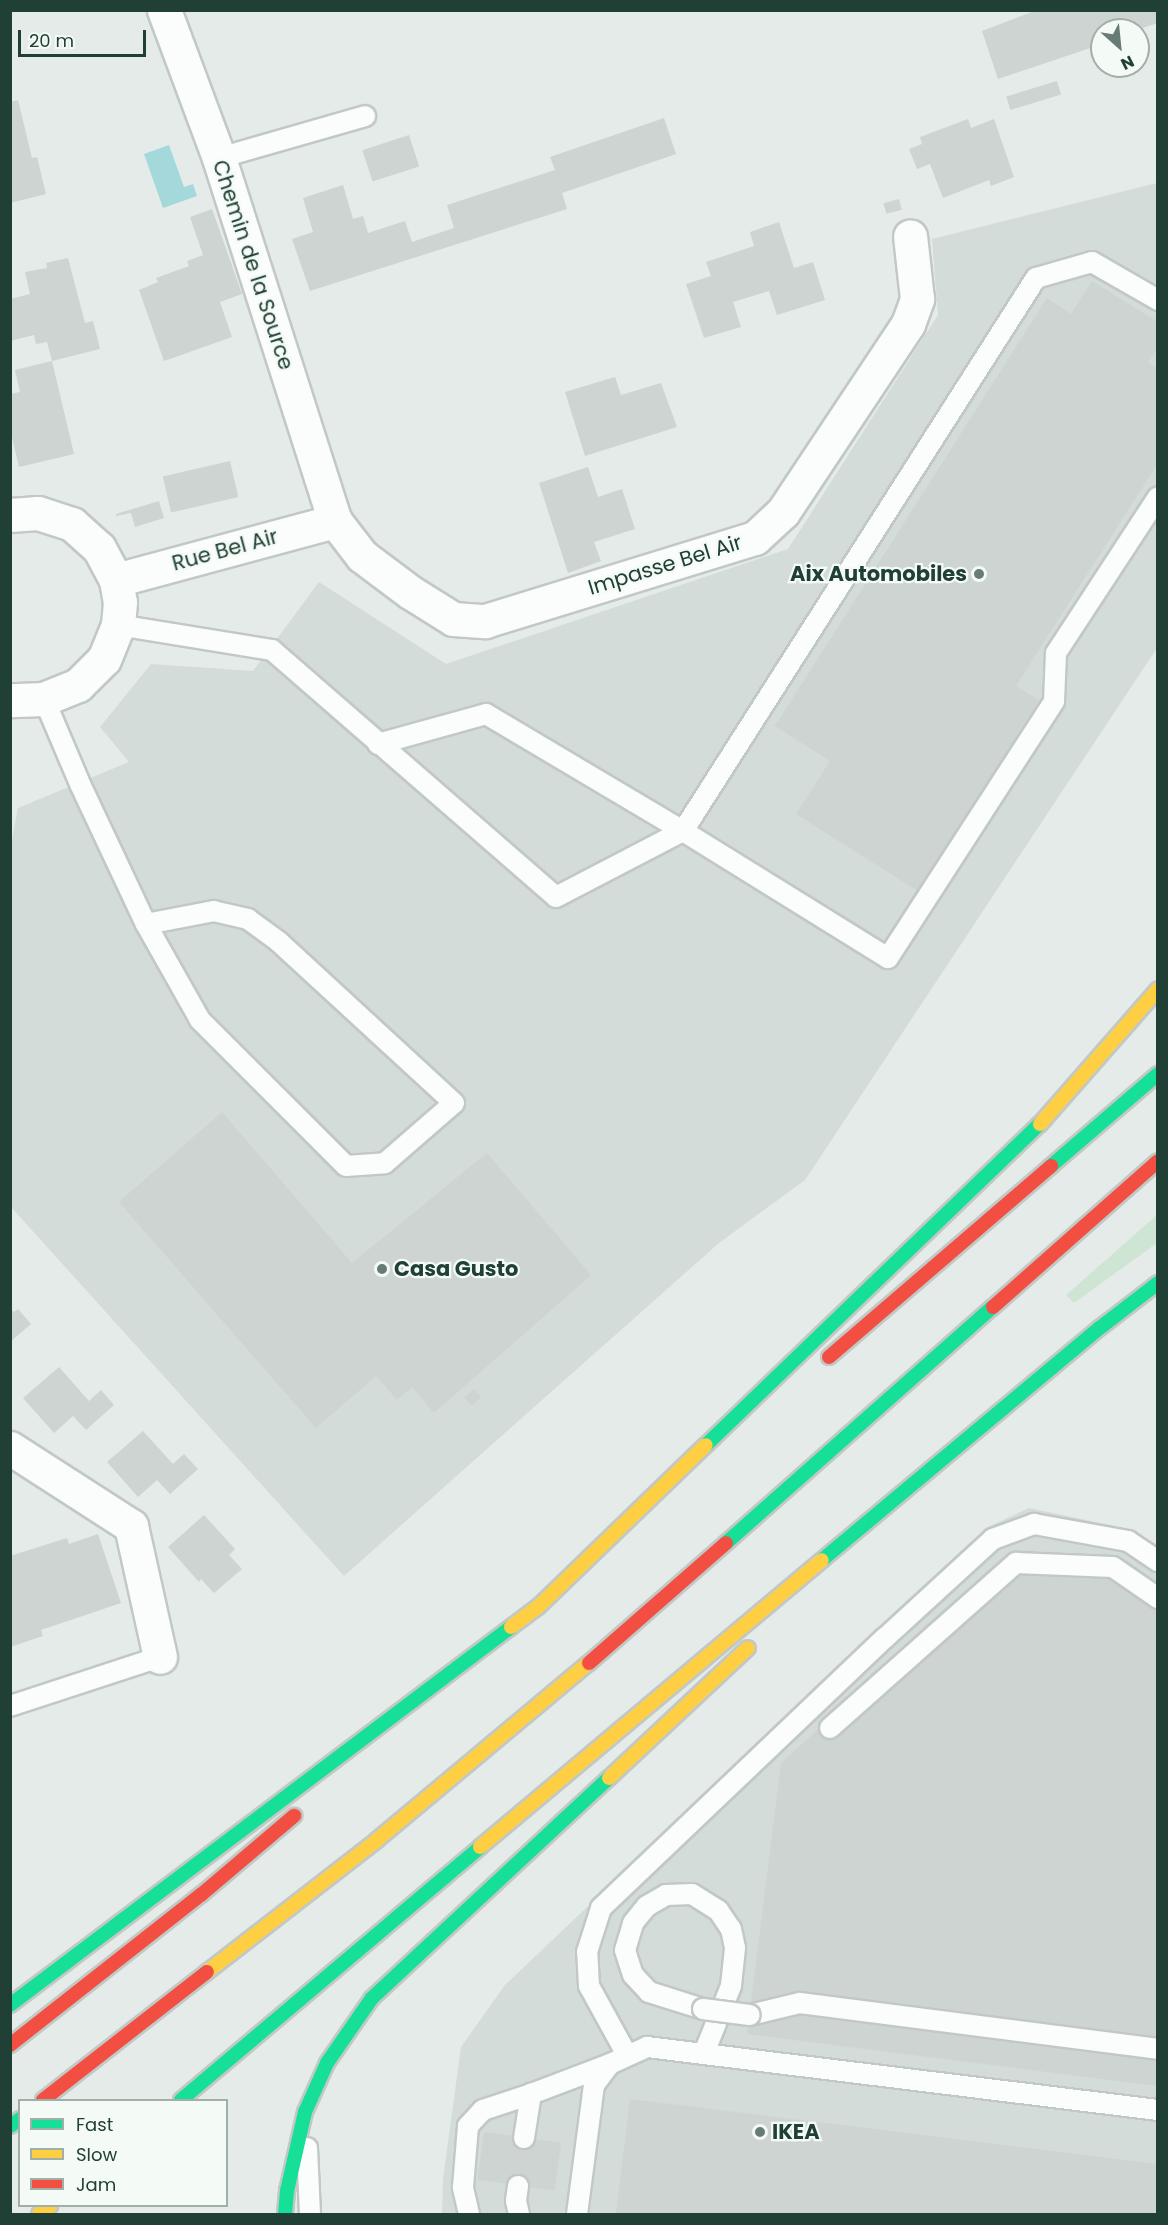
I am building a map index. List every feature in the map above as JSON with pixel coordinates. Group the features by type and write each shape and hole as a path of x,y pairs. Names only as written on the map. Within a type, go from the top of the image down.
{"highway":[{"path":"10,2006 538,1607 1056,1109 1158,989"},
{"path":"816,1368 1158,1074"},
{"path":"44,2099 378,1840 590,1662 1158,1161"},
{"path":"182,2099 687,1672 1158,1283"},
{"path":"816,1584 999,1413"},
{"path":"366,1754 727,1445"},
{"path":"285,2214 288,2182 305,2112 327,2063 372,1998 755,1641"},
{"path":"10,2045 202,1894 302,1809"}],"street":[{"name":"Chemin de la Source","path":"166,11 219,158 335,521"},
{"name":"Impasse Bel Air","path":"335,521 362,556 410,592 453,619 485,621 755,538 783,512 908,324 918,299 910,236"},
{"path":"10,515 38,513 72,525 99,548 116,580 120,602 118,625 104,659 85,679 78,685 44,699 10,700"},
{"name":"Rue Bel Air","path":"116,580 335,521"},
{"path":"10,1448 131,1526 160,1657"}],"lane":[{"path":"219,158 365,116"},
{"path":"118,625 272,650 556,897 683,831 1036,278 1092,262 1158,300"},
{"path":"378,744 486,714 683,831 888,958 1054,701 1056,653 1158,497"},
{"path":"44,699 80,784 146,924 200,1020 346,1166 385,1163 454,1103 278,941 248,919 214,911 146,924"},
{"path":"619,2060 589,1986 587,1953 601,1908 852,1669 993,1539 1034,1524 1128,1542 1158,1562"},
{"path":"830,1728 1016,1563 1113,1567 1158,1598"},
{"path":"10,1706 160,1657"},
{"path":"852,1669 867,1684"},
{"path":"704,2053 731,1986 735,1948 731,1929 718,1910 692,1894 666,1895 647,1906 633,1923 625,1950 633,1975 649,1992 703,2009 750,2015 800,2003 1158,2049"},
{"path":"469,2214 463,2187 468,2126 483,2110 531,2094 647,2047 1158,2110"},
{"path":"577,2214 594,2085 619,2060"},
{"path":"524,2138 531,2094"},
{"path":"305,2112 310,2214"},
{"path":"518,2186 516,2201 519,2214"}],"shaded area":[{"path":"1157,183 1157,648 805,1180 719,1243 344,1576 11,1207 10,850 18,808 129,762 100,727 151,664 253,671 319,582 446,664 788,549 938,315 932,239"},
{"path":"1029,1508 1129,1529 1157,1547 1157,2214 442,2214 443,2179 461,2047 505,1985 986,1528"}],"green space":[{"path":"1157,1215 1157,1243 1074,1303 1066,1295"}],"water":[{"path":"169,145 184,187 193,184 197,196 163,208 144,154"}],"building":[{"path":"1037,10 1158,10 1158,23 1150,26 1150,18 1090,18 1090,48 998,79 982,31"},
{"path":"1057,81 1061,94 1010,110 1006,96"},
{"path":"18,100 32,158 37,157 46,194 10,203 10,102"},
{"path":"664,118 676,154 562,193 567,209 310,291 292,239 313,232 303,198 343,185 353,219 363,216 368,233 405,221 412,242 454,228 447,205 555,170 550,157"},
{"path":"968,119 971,128 994,119 1014,177 991,186 989,180 943,198 930,164 917,169 909,149 922,144 920,137"},
{"path":"409,135 419,166 373,182 362,150"},
{"path":"899,199 902,210 886,214 884,203"},
{"path":"212,209 242,294 220,302 232,337 164,361 139,290 158,282 156,278 189,266 187,261 203,255 190,217"},
{"path":"779,222 794,268 813,262 825,300 777,315 769,291 733,302 741,327 704,338 686,284 711,276 706,262 754,246 750,232"},
{"path":"68,258 85,323 93,321 100,349 52,361 47,342 36,344 34,335 10,341 10,299 30,294 25,272 47,268 46,263"},
{"name":"Aix Automobiles","path":"1092,281 1158,322 1158,347 1148,362 1158,369 1158,463 1016,686 1039,700 918,891 796,814 830,761 775,726 1047,298 1071,314"},
{"path":"52,361 74,454 19,467 10,429 10,394 20,392 15,370"},
{"path":"615,377 621,395 661,383 677,427 585,456 565,392"},
{"path":"230,461 238,497 171,513 163,477"},
{"path":"588,467 598,497 622,489 635,529 594,542 601,561 568,573 539,483"},
{"path":"159,501 164,518 135,527 131,513 116,516 116,514"},
{"name":"Casa Gusto","path":"222,1112 352,1263 487,1153 591,1275 434,1413 412,1387 397,1400 376,1376 316,1428 119,1202"},
{"path":"10,1308 14,1312 18,1309 31,1324 10,1342"},
{"path":"59,1367 89,1401 101,1390 114,1405 86,1430 73,1416 54,1433 23,1398"},
{"path":"474,1389 481,1397 471,1406 464,1398"},
{"path":"143,1431 173,1464 184,1454 198,1469 170,1494 157,1480 138,1497 107,1462"},
{"path":"204,1515 235,1549 229,1555 242,1569 214,1593 201,1579 199,1582 168,1547"},
{"path":"98,1534 121,1603 41,1630 43,1636 10,1647 10,1556 67,1538 69,1544"},
{"path":"1015,1550 1114,1556 1158,1586 1158,2086 747,2034 781,1763"},
{"name":"IKEA","path":"630,2099 1158,2164 1158,2214 616,2214"},
{"path":"484,2132 561,2143 555,2190 477,2180"}],"traffic: fast":[{"path":"1051,1166 1158,1074"},
{"path":"706,1445 1040,1124"},
{"path":"822,1560 1101,1327 1158,1283"},
{"path":"726,1543 993,1307"},
{"path":"10,2005 511,1627"},
{"path":"285,2214 287,2191 305,2112 327,2063 372,1998 609,1778"},
{"path":"182,2099 480,1847"},
{"path":"10,2126 18,2120"}],"traffic: slow":[{"path":"1040,1124 1158,989"},
{"path":"511,1627 538,1607 706,1445"},
{"path":"480,1847 822,1560"},
{"path":"609,1778 748,1648"},
{"path":"207,1972 377,1840 589,1663"},
{"path":"39,2214 49,2207"}],"traffic: jam":[{"path":"993,1307 1158,1161"},
{"path":"829,1357 1051,1166"},
{"path":"589,1663 726,1543"},
{"path":"10,2045 202,1894 294,1816"},
{"path":"44,2099 207,1972"}],"place":[{"name":"Aix Automobiles","path":"979,574"},
{"name":"Casa Gusto","path":"382,1269"},
{"name":"IKEA","path":"760,2132"}]}
